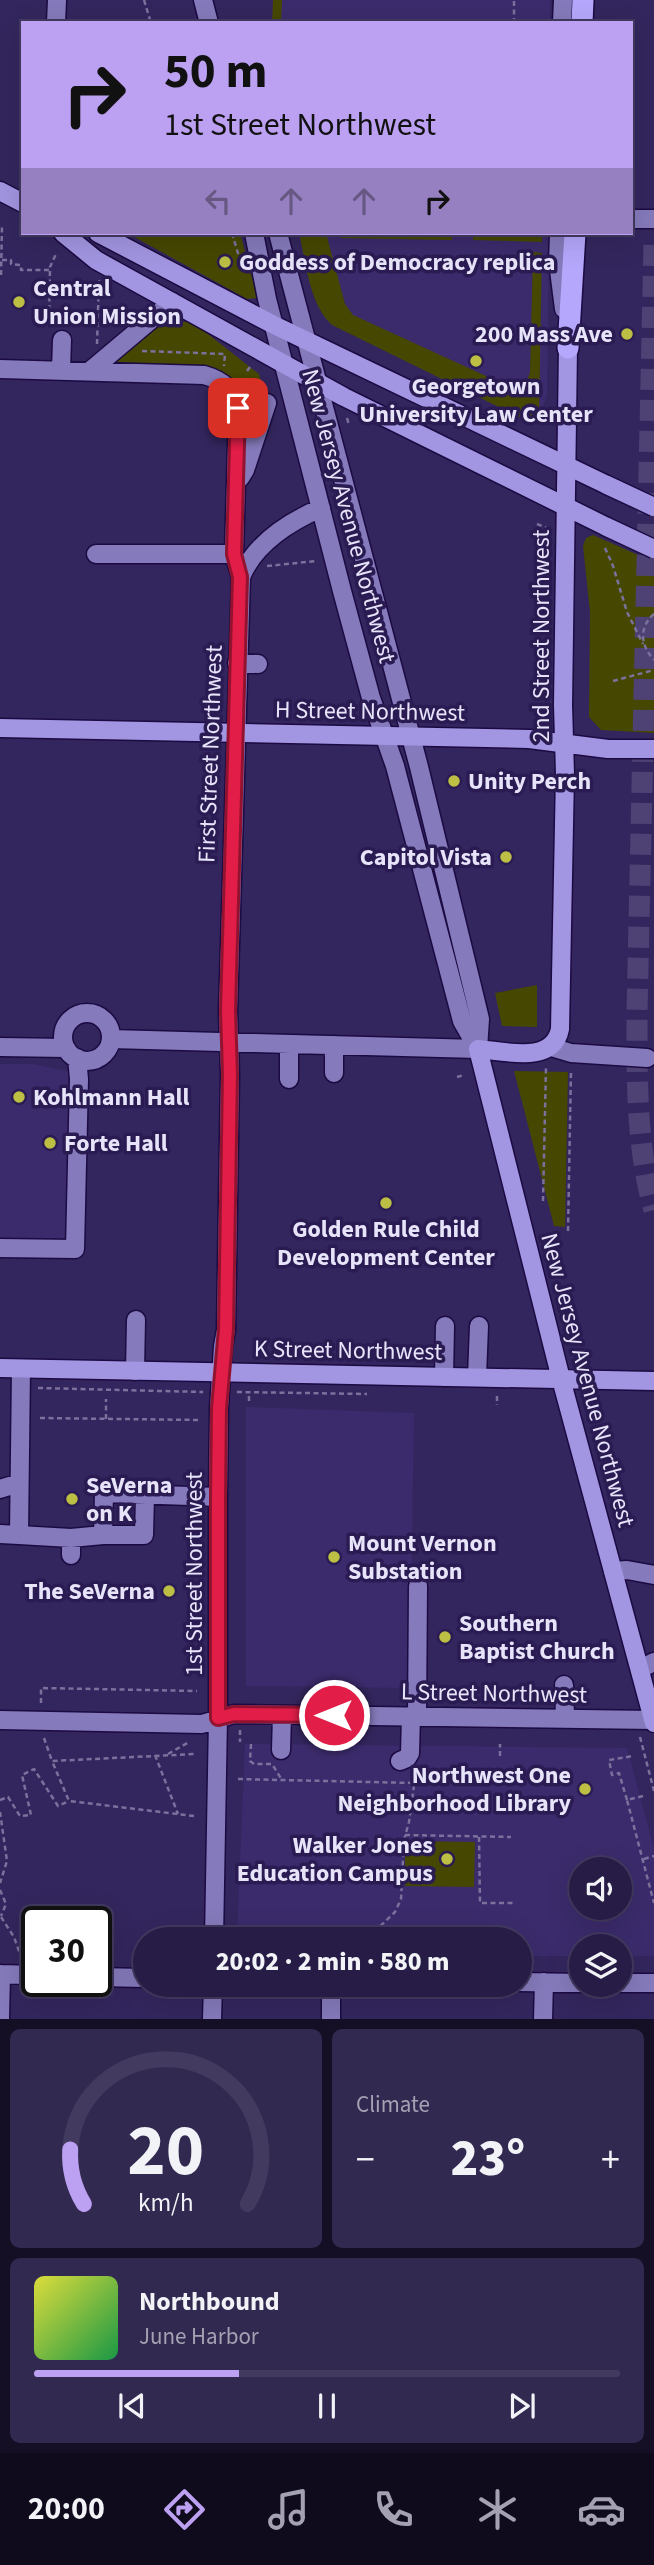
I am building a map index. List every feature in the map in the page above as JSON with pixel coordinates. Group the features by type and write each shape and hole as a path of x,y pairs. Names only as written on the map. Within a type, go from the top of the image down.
{"highway":[{"path":"582,21 583,0"},
{"path":"568,348 575,235"}],"main road":[{"path":"0,191 21,202"},
{"path":"65,235 96,260 284,364 566,508 654,549"},
{"path":"102,235 274,325 654,507"},
{"name":"2nd Street Northwest","path":"551,1048 559,1035 560,1023 568,348"},
{"name":"H Street Northwest","path":"0,728 410,735 529,739 608,749 654,749"},
{"path":"478,1049 536,1053 551,1048"},
{"name":"New Jersey Avenue Northwest","path":"478,1049 561,1379 613,1571 647,1666 654,1721"},
{"name":"K Street Northwest","path":"0,1368 654,1381"}],"street":[{"path":"56,21 57,0"},
{"path":"203,0 208,21"},
{"path":"562,21 563,0"},
{"path":"633,219 654,219"},
{"name":"New Jersey Avenue Northwest","path":"254,235 274,325 372,698 395,766 462,1021 478,1049"},
{"name":"New Jersey Avenue Northwest","path":"279,235 410,735 480,1019 478,1049"},
{"name":"2nd Street Northwest","path":"559,235 558,262 568,348"},
{"path":"90,371 172,302"},
{"path":"56,339 61,370"},
{"path":"0,369 204,375 228,387 238,408 234,554 240,577"},
{"path":"237,482 245,470 267,403"},
{"path":"240,577 250,559 267,542 300,517 321,508"},
{"path":"96,554 234,554"},
{"name":"First Street Northwest","path":"229,1042 240,577"},
{"path":"237,663 258,664"},
{"path":"0,1047 72,1053 85,1060 99,1057 109,1046 111,1039 107,1024 94,1014 79,1014 66,1025 64,1040 72,1053 79,1079 75,1249 0,1248"},
{"path":"111,1039 478,1049"},
{"name":"1st Street Northwest","path":"214,1927 218,1497 226,1316 229,1042"},
{"path":"289,1044 289,1079"},
{"path":"334,1045 334,1073"},
{"path":"551,1048 571,1053 648,1058"},
{"path":"135,1371 136,1320"},
{"path":"444,1377 445,1326"},
{"path":"477,1377 479,1326"},
{"path":"19,1535 21,1369"},
{"path":"0,1489 19,1483"},
{"path":"103,1535 104,1493 218,1497"},
{"path":"0,1534 19,1535 71,1546 103,1535 144,1535 145,1495"},
{"path":"613,1571 627,1570 654,1575"},
{"path":"400,1761 410,1753 414,1716 418,1586"},
{"path":"564,1685 565,1718"},
{"name":"L Street Northwest","path":"0,1720 41,1726 202,1724 234,1714 654,1721"},
{"path":"281,1750 282,1715"},
{"path":"0,2018 0,1974 21,1975"},
{"path":"112,1977 133,1978"},
{"path":"532,1982 569,1983"},
{"path":"543,2019 544,1982"},
{"path":"632,1983 654,1983"},
{"path":"212,2019 213,1997"},
{"path":"331,1997 331,2019"}],"path":[{"path":"144,0 149,21"},
{"path":"514,0 514,21"},
{"path":"1,275 2,226"},
{"path":"233,235 242,268"},
{"path":"56,254 50,270 56,339"},
{"path":"2,260 11,260 11,264 21,265 21,270 50,270"},
{"path":"97,347 99,278"},
{"path":"142,351 225,354"},
{"path":"347,418 349,425"},
{"path":"537,524 550,529"},
{"path":"605,548 627,612 643,645 654,660"},
{"path":"261,566 317,561"},
{"path":"643,645 645,625 654,614"},
{"path":"612,681 654,670"},
{"path":"211,757 211,762"},
{"path":"543,1201 546,1067"},
{"path":"568,1231 571,1068"},
{"path":"457,1077 464,1075"},
{"path":"53,1389 189,1391"},
{"path":"248,1401 249,1394"},
{"path":"497,1396 497,1405"},
{"path":"106,1399 106,1419"},
{"path":"40,1418 201,1420"},
{"path":"69,1801 41,1726 41,1688 197,1691"},
{"path":"240,1730 240,1742"},
{"path":"639,1736 654,1791"},
{"path":"168,1754 176,1747 196,1739"},
{"path":"251,1744 250,1761 254,1764 272,1764 282,1780"},
{"path":"500,1744 500,1756"},
{"path":"52,1761 168,1754 195,1755"},
{"path":"155,1755 178,1814"},
{"path":"633,1756 609,1760 612,1775 619,1773 654,1903"},
{"path":"0,1800 8,1797 20,1816 31,1815 22,1775 34,1769 58,1806 69,1801 194,1816"},
{"path":"379,1927 395,1912 401,1899 405,1835 416,1770"},
{"path":"239,1779 414,1783"},
{"path":"627,1800 643,1796"},
{"path":"0,1812 7,1861 0,1883"},
{"path":"405,1835 511,1837"},
{"path":"480,1837 480,1903 515,1903"},
{"path":"642,1859 654,1856"},
{"path":"0,1890 6,1904 0,1918 14,1937 20,1954"}],"shaded area":[{"path":"273,0 550,0 550,21 272,21"},
{"path":"273,0 282,0 281,21 272,21"},
{"path":"131,235 241,235 256,292 256,298 247,299"},
{"path":"299,235 327,235 345,304 353,315 512,388 525,384 530,373 533,252 542,253 539,413 532,419 523,419 332,325 318,306 306,269"},
{"name":"Georgetown University Law Center","path":"300,235 549,235 547,396 541,411 532,419 523,419 332,325 324,317 316,298"},
{"path":"340,235 452,235 452,240 341,238"},
{"path":"473,235 542,235 542,242 473,240"},
{"path":"168,321 189,322 199,327 259,374 261,392 245,445 237,391 109,365 159,324"},
{"path":"593,535 654,562 654,733 601,730 589,717 590,612 583,546 586,538"},
{"path":"537,985 537,1027 502,1026 495,993"},
{"path":"0,1064 32,1064 72,1072 72,1244 0,1246"},
{"path":"514,1071 568,1072 565,1227 554,1226"},
{"path":"246,1407 414,1413 410,1688 246,1686"},
{"name":"Walker Jones Education Campus","path":"245,1744 627,1748 654,1848 654,1956 632,1956 632,1934 569,1934 569,1956 532,1956 532,1927 237,1927"},
{"path":"405,1841 475,1842 474,1887 405,1886"}],"tunnel":[{"path":"654,245 637,1012 641,1137 654,1210"}],"place":[{"name":"Goddess of Democracy replica","path":"225,262"},
{"name":"Central Union Mission","path":"19,302"},
{"name":"200 Mass Ave","path":"627,334"},
{"name":"Georgetown University Law Center","path":"476,361"},
{"name":"Unity Perch","path":"454,781"},
{"name":"Capitol Vista","path":"506,857"},
{"name":"Kohlmann Hall","path":"19,1097"},
{"name":"Forte Hall","path":"50,1143"},
{"name":"Golden Rule Child Development Center","path":"386,1203"},
{"name":"SeVerna on K","path":"72,1499"},
{"name":"Mount Vernon Substation","path":"334,1557"},
{"name":"The SeVerna","path":"169,1591"},
{"name":"Southern Baptist Church","path":"445,1637"},
{"name":"Northwest One Neighborhood Library","path":"585,1789"},
{"name":"Walker Jones Education Campus","path":"447,1859"}],"route":[{"path":"238,408 234,554 240,577 228,1011 230,1074 226,1329 219,1408 218,1718 234,1714 334,1715"}]}
